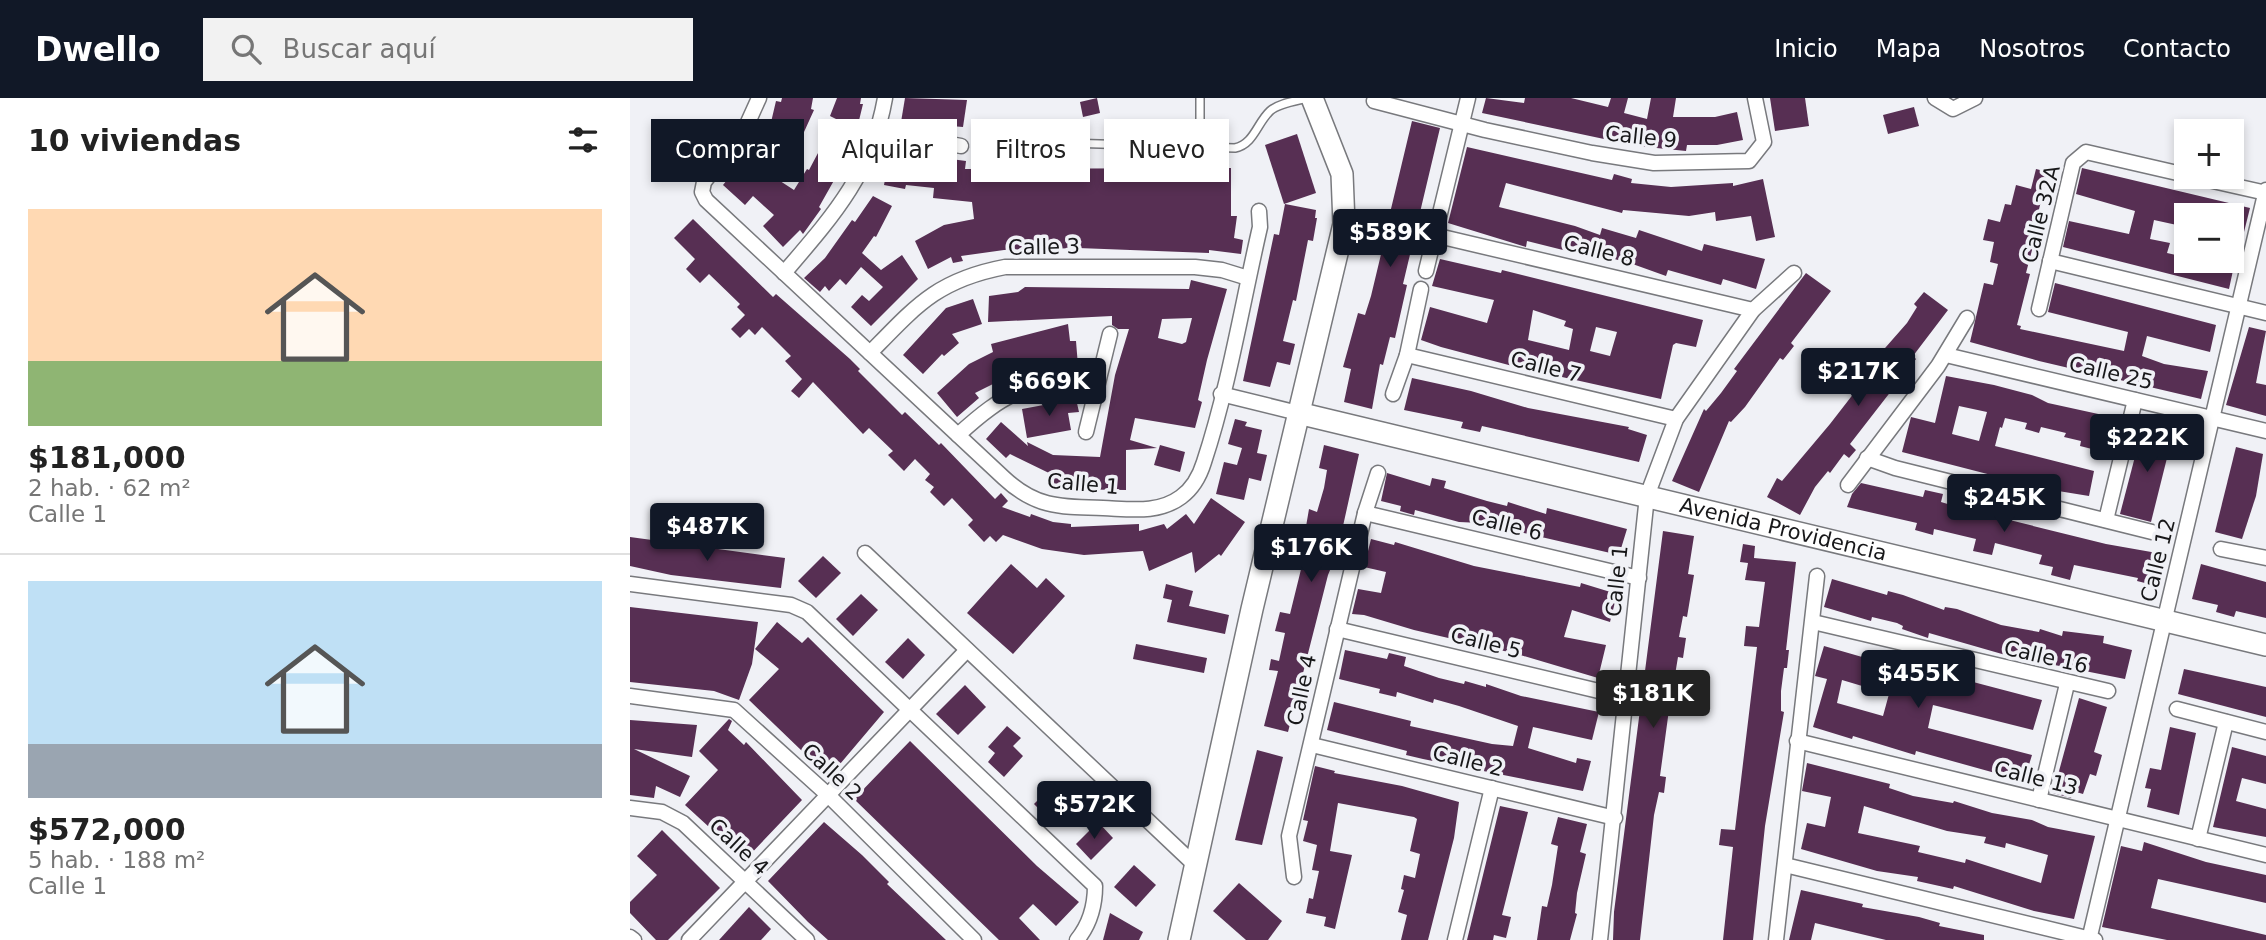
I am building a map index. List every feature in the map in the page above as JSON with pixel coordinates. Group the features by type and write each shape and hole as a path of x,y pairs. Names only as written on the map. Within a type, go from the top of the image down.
{"street":[{"name":"Calle 1","path":"759,98 745,129 704,183 702,192 706,200 1020,493 1059,507 1144,510 1164,506 1182,496 1196,482 1204,463 1260,227 1259,211"},
{"path":"881,119 885,98"},
{"path":"1179,940 1298,414 1341,241 1346,207 1342,174 1310,98"},
{"path":"1426,271 1468,98"},
{"name":"Calle 9","path":"1374,101 1592,153 1654,163 1749,161 1765,142 1755,98"},
{"path":"1940,102 1953,109 1975,98"},
{"path":"957,145 961,146"},
{"name":"Calle 32A","path":"2039,309 2073,163 2086,152 2174,172"},
{"path":"784,273 848,196 855,182"},
{"path":"2244,187 2266,192"},
{"name":"Calle 12","path":"2091,940 2164,620 2186,541 2210,418 2266,192"},
{"name":"Calle 8","path":"1434,235 1754,310"},
{"path":"2050,261 2266,313"},
{"name":"Calle 3","path":"870,353 916,306 936,291 957,279 1005,267 1195,267 1222,270 1248,278"},
{"name":"Calle 1","path":"1600,940 1647,496 1676,419 1754,310 1794,273"},
{"path":"1394,394 1407,355 1421,289"},
{"path":"1849,485 1946,355 1967,318"},
{"path":"1086,432 1110,334"},
{"name":"Calle 7","path":"1407,355 1676,419"},
{"name":"Calle 25","path":"1946,355 2266,431"},
{"path":"958,435 986,410 1020,390 1058,383 1097,388"},
{"path":"1221,394 1298,414"},
{"path":"2106,520 2136,400"},
{"name":"Avenida Providencia","path":"1298,414 2266,645"},
{"path":"1867,458 1895,468 2152,533"},
{"name":"Calle 4","path":"1294,877 1289,836 1365,513 1378,473"},
{"name":"Calle 6","path":"1365,513 1639,578"},
{"path":"2221,550 2266,558"},
{"path":"865,553 1196,866"},
{"path":"1776,940 1817,576"},
{"path":"630,584 791,605 807,612 1095,886 1095,904 1077,940"},
{"name":"Calle 16","path":"1813,622 2067,684 2108,691"},
{"name":"Calle 5","path":"1337,629 1624,696"},
{"path":"689,940 967,650"},
{"path":"2039,800 2067,684"},
{"name":"Calle 2","path":"630,696 734,710 828,795 974,940"},
{"path":"2177,709 2266,732"},
{"path":"2198,839 2227,722"},
{"name":"Calle 13","path":"1797,741 2266,855"},
{"name":"Calle 2","path":"1312,745 1615,818"},
{"path":"1455,940 1492,788"},
{"name":"Calle 4","path":"630,808 662,812 683,823 807,940"},
{"path":"1784,865 2091,940"},
{"path":"630,937 634,940"}],"lane":[{"path":"1200,98 1200,119"},
{"path":"1229,147 1243,146 1268,112 1310,98"}],"building":[{"path":"782,98 813,98 811,109 814,110 804,132 804,119 772,119 776,101 781,102"},
{"path":"837,98 861,98 860,104 863,104 859,119 836,119 830,116"},
{"path":"905,98 967,100 963,127 957,127 957,119 902,119"},
{"path":"1097,98 1100,113 1083,117 1080,102"},
{"path":"1486,98 1524,103 1525,98 1571,98 1608,107 1611,98 1628,98 1624,113 1647,119 1651,98 1676,98 1673,117 1715,117 1737,112 1743,140 1717,145 1687,145 1686,151 1637,146 1482,113"},
{"path":"1770,98 1805,98 1809,126 1775,131"},
{"path":"1914,107 1919,126 1888,134 1883,115"},
{"path":"1412,121 1440,128 1403,284 1407,285 1395,338 1390,337 1383,365 1380,364 1372,409 1344,402 1351,369 1343,367 1358,313 1365,315 1371,296 1383,246 1372,243 1375,231 1385,234"},
{"path":"1297,134 1316,193 1284,204 1265,145"},
{"path":"1467,147 1612,180 1614,174 1632,179 1631,183 1671,187 1733,183 1733,186 1763,179 1775,237 1756,241 1751,216 1716,221 1715,212 1689,216 1623,210 1622,213 1506,183 1499,207 1600,235 1602,228 1636,238 1639,230 1702,251 1704,244 1765,259 1756,289 1723,279 1721,285 1668,270 1666,276 1627,262 1592,254 1591,257 1527,241 1526,247 1448,223"},
{"path":"818,153 818,182 833,182 819,207 821,209 803,234 800,230 783,247 763,226 774,215 753,196 745,205 723,185 725,182 782,182 794,190 799,182 804,182 804,174"},
{"path":"957,160 966,161 965,169 971,169 971,182 1090,182 1090,169 1104,168 1104,182 1229,182 1231,168 1231,216 1237,216 1234,238 1243,240 1241,254 1209,250 1209,253 1078,248 1004,250 961,256 963,261 953,263 951,257 928,269 915,241 944,225 974,219 972,202 933,198 934,188 906,185 905,189 884,185 885,182 957,182"},
{"path":"2082,168 2229,203 2174,203 2174,224 2154,220 2150,239 2170,243 2167,253 2174,255 2174,273 2232,273 2229,289 2063,247 2069,221 2129,234 2135,211 2076,194"},
{"path":"2036,169 2048,172 2026,273 2030,274 2017,325 2021,326 2020,329 2124,351 2128,332 2048,312 2055,283 2216,325 2210,352 2147,336 2142,356 2164,364 2208,371 2201,399 1970,342 1984,283 1993,285 1998,264 1990,262 1994,242 1983,240 1988,219 2000,222 2005,204 2011,205 2016,185 2031,189"},
{"path":"873,196 892,206 876,237 874,236 862,253 881,270 902,255 918,279 871,326 851,307 862,295 869,301 883,287 861,267 846,285 840,279 829,291 825,286 820,292 804,278 825,258"},
{"path":"1285,204 1316,210 1317,218 1313,241 1308,240 1296,301 1293,300 1283,341 1295,344 1290,365 1277,362 1270,387 1243,381 1274,234 1279,235"},
{"path":"2244,207 2250,208 2244,232"},
{"path":"693,219 773,297 776,294 850,359 860,369 858,371 902,415 905,412 939,445 941,443 995,499 1001,493 1008,501 1002,507 1030,517 1031,514 1053,522 1071,524 1071,527 1139,524 1139,531 1164,524 1167,529 1186,514 1194,524 1211,498 1245,522 1221,556 1219,554 1195,573 1192,552 1149,571 1143,551 1084,555 1042,549 1003,535 996,542 990,536 984,542 968,525 973,520 952,498 944,506 930,492 934,487 925,480 930,474 915,459 904,471 888,455 893,451 869,428 863,434 813,382 799,398 791,391 802,379 785,361 791,356 762,327 755,335 749,329 740,338 731,329 745,315 737,307 740,304 709,274 700,283 686,269 695,259 674,238"},
{"path":"1440,259 1501,273 1502,270 1703,320 1696,347 1676,343 1673,345 1661,399 1544,373 1545,369 1521,364 1520,368 1421,340 1430,307 1487,323 1494,300 1432,286","holes":["1533,310 1566,321 1564,326 1573,329 1569,350 1528,340","1596,327 1617,332 1610,356 1590,351"]},
{"path":"1806,273 1831,291 1791,343 1794,346 1783,360 1780,358 1745,407 1729,421 1699,492 1672,481 1704,409 1706,411 1721,393 1737,371 1734,369"},
{"path":"1191,280 1227,289 1207,360 1198,400 1202,402 1195,428 1135,418 1130,440 1157,448 1126,450 1126,490 1051,489 1051,474 1010,454 1006,458 986,439 1001,422 1028,446 1027,442 1053,455 1100,457 1115,375 1129,329 1118,329 1112,325 1112,316 988,322 989,296 1018,292 1025,287 1189,289","holes":["1192,318 1186,342 1182,344 1158,338 1162,319"]},
{"path":"1924,292 1948,310 1913,356 1916,359 1850,444 1856,450 1849,458 1844,454 1830,473 1828,471 1815,487 1800,515 1767,497 1777,478 1782,481 1868,375 1864,372 1907,323 1917,307 1914,304"},
{"path":"973,299 982,324 952,334 959,343 944,356 942,354 923,374 903,355 946,308"},
{"path":"1068,324 1070,341 1076,341 1078,366 1065,367 1058,363 993,380 995,383 975,393 979,398 957,417 937,393 969,364 993,352 991,344"},
{"path":"2249,327 2266,331 2256,383 2266,385 2266,416 2226,405"},
{"path":"1946,376 1994,385 2032,395 2048,403 2112,417 2104,452 2080,446 2081,441 2064,437 2066,433 2041,427 2039,433 2025,429 2027,423 2005,418 2002,428 2000,427 1995,446 2094,471 2089,496 2046,489 1902,452 1911,417 1935,423","holes":["1959,406 1987,412 1979,441 1952,434"]},
{"path":"1412,378 1471,391 1528,408 1629,427 1628,429 1647,435 1639,462 1482,426 1480,432 1461,428 1463,422 1404,410"},
{"path":"1076,399 1079,412 1068,413 1071,430 1027,438 1022,409"},
{"path":"1235,419 1247,422 1245,426 1262,430 1257,453 1267,455 1261,481 1249,478 1244,500 1216,494 1224,462 1237,465 1242,448 1228,444"},
{"path":"2143,426 2173,434 2151,522 2120,514"},
{"path":"1160,445 1185,452 1180,472 1154,465"},
{"path":"1324,445 1359,454 1337,553 1328,575 1288,732 1264,726 1278,671 1269,670 1271,659 1279,661 1285,633 1275,631 1280,612 1290,614 1307,545 1303,544 1309,509 1317,512 1324,488 1327,470 1319,468"},
{"path":"2236,447 2263,454 2256,496 2242,539 2215,532"},
{"path":"1387,473 1430,486 1432,478 1446,481 1444,488 1487,501 1507,506 1508,502 1546,514 1547,508 1627,529 1619,555 1481,523 1459,522 1415,510 1414,515 1400,511 1401,506 1381,501"},
{"path":"1861,483 1923,497 1925,490 1943,494 1941,502 1961,508 2106,544 2157,553 2149,584 2137,581 2138,578 2074,565 2070,580 2051,575 2053,567 2039,564 2042,555 1995,543 1992,555 1973,551 1976,539 1934,529 1933,535 1915,530 1917,523 1847,507 1852,494"},
{"path":"1663,531 1694,536 1688,574 1694,575 1687,617 1683,616 1679,637 1686,638 1683,658 1678,657 1668,717 1660,776 1666,777 1664,793 1659,792 1654,815 1640,940 1613,940 1614,912"},
{"path":"630,537 785,558 781,588 671,575 630,566"},
{"path":"1371,539 1394,545 1395,542 1474,566 1580,587 1581,583 1617,594 1610,622 1572,610 1564,637 1606,645 1598,678 1517,654 1352,614 1358,589 1381,593 1386,572 1364,567"},
{"path":"1743,544 1755,546 1754,558 1796,562 1786,650 1789,650 1787,668 1784,668 1781,691 1781,711 1784,712 1765,826 1753,940 1723,940 1733,847 1719,845 1721,829 1735,830 1757,647 1744,646 1746,626 1759,627 1765,582 1745,580 1748,563 1740,562"},
{"path":"823,556 841,573 816,598 798,581"},
{"path":"1011,564 1037,588 1046,578 1065,596 1013,654 967,613"},
{"path":"2201,564 2266,582 2266,618 2236,611 2234,617 2216,612 2218,605 2192,599"},
{"path":"1832,579 1887,595 1888,591 1903,595 1944,610 1945,607 1957,609 2001,625 2039,632 2040,629 2062,636 2063,631 2104,636 2103,643 2132,650 2125,679 2009,656 1929,633 1928,638 1902,629 1903,626 1897,623 1872,617 1871,621 1824,607"},
{"path":"1166,584 1193,591 1189,606 1229,615 1225,634 1167,622 1172,600 1163,598"},
{"path":"861,594 878,610 853,636 836,619"},
{"path":"630,607 758,622 752,664 739,700 714,691 630,682"},
{"path":"777,622 802,643 808,637 884,712 829,777 749,700 779,669 755,649"},
{"path":"908,638 925,655 903,679 885,662"},
{"path":"1136,644 1207,658 1204,673 1133,659"},
{"path":"1824,646 1876,661 1878,657 2042,700 2033,730 1933,705 1928,728 2032,755 2024,781 1916,751 1915,755 1813,727 1827,679 1815,676","holes":["1842,680 1889,694 1883,716 1837,703"]},
{"path":"1345,650 1387,659 1389,653 1406,657 1404,666 1439,678 1486,687 1486,684 1521,696 1599,712 1592,740 1533,727 1528,748 1576,763 1577,758 1591,761 1583,791 1406,755 1407,751 1327,730 1334,702 1411,721 1410,726 1492,744 1513,746 1518,726 1434,699 1433,703 1397,692 1396,697 1379,693 1380,689 1339,679"},
{"path":"2184,669 2266,687 2266,717 2178,694"},
{"path":"965,685 986,707 958,735 936,714"},
{"path":"2079,698 2107,707 2094,752 2102,755 2096,776 2090,774 2083,794 2073,791 2071,798 2053,793"},
{"path":"729,719 732,721 728,730 744,745 746,742 802,800 745,860 685,805 718,770 699,751"},
{"path":"630,720 697,725 692,757 634,749 690,776 680,797 656,786 654,798 630,795"},
{"path":"1007,726 1021,738 1013,746 1023,756 1004,777 988,762 995,753 988,747"},
{"path":"2170,727 2196,733 2179,815 2147,807 2151,789 2145,788 2150,768 2161,770"},
{"path":"910,741 1037,866 1079,902 1056,926 1033,904 1019,918 1040,940 999,940 854,799"},
{"path":"2232,747 2266,756 2266,784 2242,778 2236,801 2266,809 2266,837 2213,827"},
{"path":"1257,750 1283,757 1262,845 1235,840"},
{"path":"1807,763 1890,784 1889,788 1913,796 1953,803 1954,801 1992,813 2032,820 2048,827 2095,836 2074,919 2034,911 1954,886 1953,889 1917,881 1918,877 1877,871 1801,849 1807,823 1825,827 1831,797 1802,791","holes":["1864,806 1947,831 1986,837 1984,843 2005,848 2006,843 2048,855 2041,883 1966,859 1965,863 1918,852 1920,846 1858,833"]},
{"path":"1315,766 1335,771 1334,773 1402,786 1459,802 1454,838 1428,940 1401,940 1407,915 1398,912 1404,890 1401,889 1404,875 1415,878 1420,854 1410,851 1417,819 1414,817 1338,803 1330,851 1352,855 1335,929 1324,926 1326,917 1306,913 1309,898 1313,899 1319,871 1312,870 1317,845 1303,841 1308,821 1303,820"},
{"path":"1050,788 1056,794 1063,788 1070,796 1048,818 1034,804"},
{"path":"1500,806 1528,812 1502,915 1511,917 1506,938 1494,935 1493,940 1467,940"},
{"path":"1558,817 1587,824 1580,852 1586,854 1577,893 1577,914 1570,940 1537,940 1542,906 1547,907 1552,885 1558,846 1551,844"},
{"path":"824,822 862,855 889,882 887,884 946,940 828,940 808,922 768,881"},
{"path":"1098,822 1113,838 1091,860 1076,844"},
{"path":"662,830 720,888 668,940 656,940 630,913 630,902 657,875 637,856"},
{"path":"2144,842 2206,862 2266,875 2266,903 2158,879 2151,908 2266,935 2266,940 2167,940 2102,927 2121,846 2142,851"},
{"path":"1134,865 1156,885 1136,907 1114,887"},
{"path":"1239,883 1282,921 1268,940 1246,940 1213,911"},
{"path":"1801,890 1863,904 1862,907 1919,917 1940,923 1939,926 1984,935 1984,940 1886,940 1815,923 1811,940 1789,940"},
{"path":"749,907 771,929 761,940 719,940"},
{"path":"1110,913 1143,932 1139,940 1103,940"}]}
